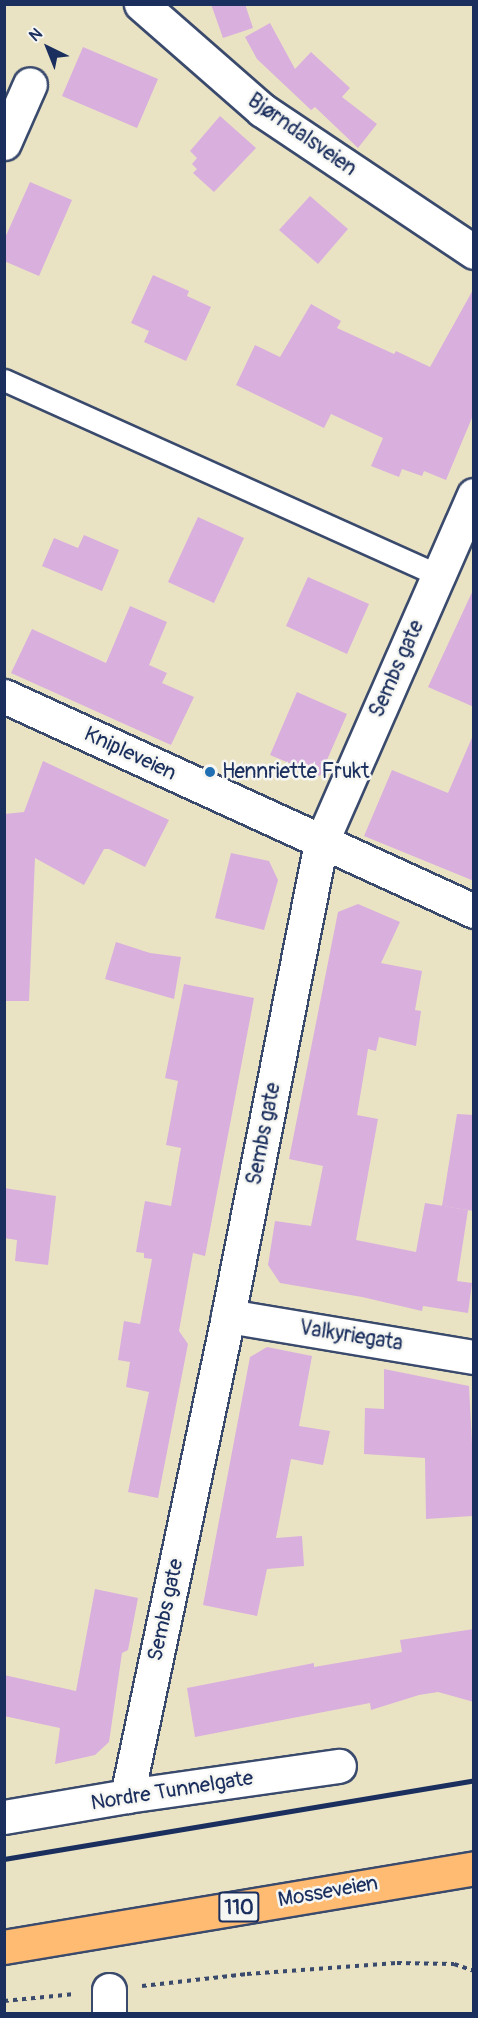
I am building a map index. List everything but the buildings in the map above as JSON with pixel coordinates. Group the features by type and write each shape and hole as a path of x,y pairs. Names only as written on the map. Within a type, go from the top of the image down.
{"highway":[{"name":"Mosseveien","path":"4,1947 474,1868"}],"street":[{"name":"Bjørndalsveien","path":"141,4 262,110 474,252"},
{"path":"4,143 30,84"},
{"name":"Sembs gate","path":"127,1796 228,1316 321,843 474,495"},
{"name":"Knipleveien","path":"4,696 321,843 474,911"},
{"name":"Valkyriegata","path":"228,1316 474,1357"},
{"name":"Nordre Tunnelgate","path":"4,1818 127,1796 339,1766"}],"lane":[{"path":"4,380 438,575"}],"path":[{"path":"4,2001 109,2002 247,1974 397,1963 454,1964 474,1971"}],"railway":[{"path":"4,1859 474,1780"}],"place":[{"name":"Hennriette Frukt","path":"210,772"}]}
